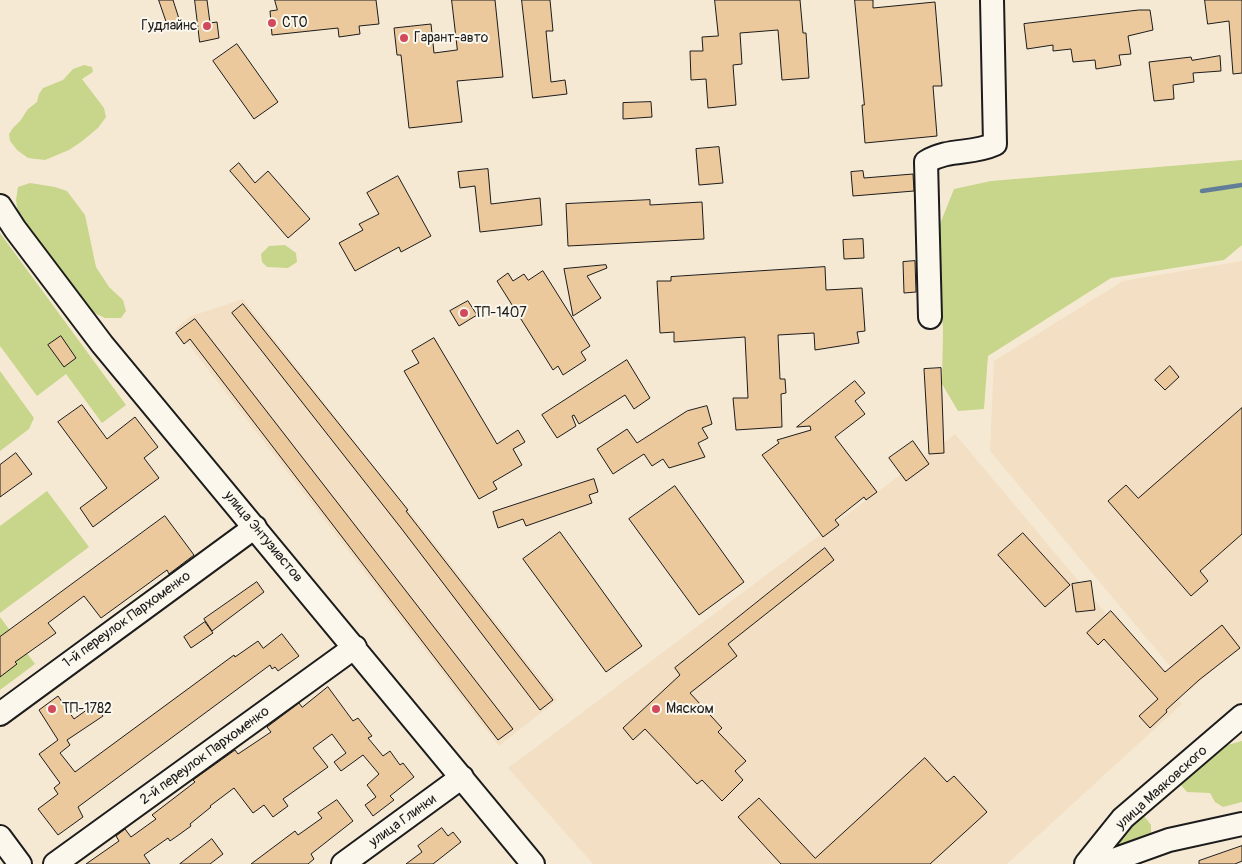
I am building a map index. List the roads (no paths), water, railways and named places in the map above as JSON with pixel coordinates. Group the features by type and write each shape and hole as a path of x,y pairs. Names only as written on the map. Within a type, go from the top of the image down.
{"street":[{"path":"930,317 926,162 938,154 984,149 995,144 992,0"},
{"name":"улица Энтузиастов","path":"0,206 15,229 102,344 533,864"},
{"name":"1-й переулок Пархоменко","path":"0,714 255,527"},
{"name":"2-й переулок Пархоменко","path":"55,864 355,648"},
{"name":"улица Маяковского","path":"1086,864 1123,818 1242,716"},
{"name":"улица Глинки","path":"343,864 462,777"},
{"path":"1102,864 1169,840 1242,824"},
{"path":"0,837 20,864"}],"waterway":[{"path":"1202,191 1242,185"}],"place":[{"name":"СТО","path":"272,23"},
{"name":"Гудлайнс","path":"207,26"},
{"name":"Гарант-авто","path":"404,38"},
{"name":"ТП-1407","path":"464,313"},
{"name":"ТП-1782","path":"52,709"},
{"name":"Мяском","path":"656,709"}]}
